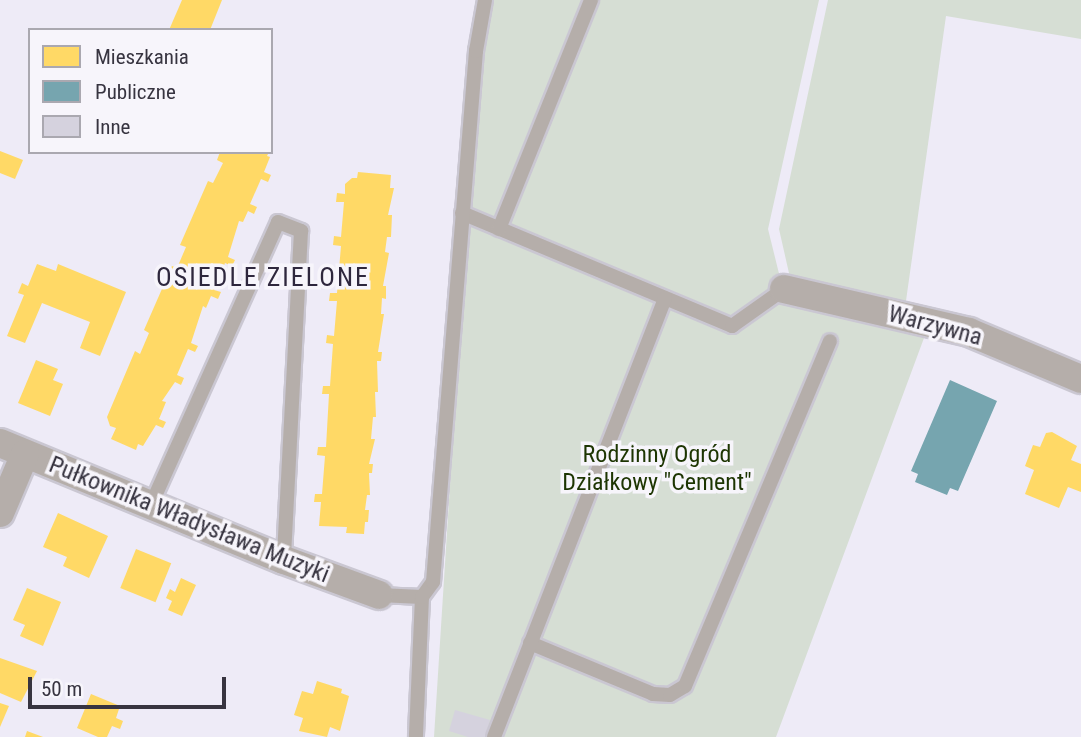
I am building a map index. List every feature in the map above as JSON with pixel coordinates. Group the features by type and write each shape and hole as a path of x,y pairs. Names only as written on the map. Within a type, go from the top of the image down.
{"street":[{"name":"Warzywna","path":"784,289 968,332 1081,379"},
{"name":"Pułkownika Władysława Muzyki","path":"12,449 284,560 379,595"},
{"path":"0,513 12,449"}],"lane":[{"path":"416,737 422,597 433,582 476,51 485,0"},
{"path":"499,229 591,0"},
{"path":"462,213 732,326 784,289"},
{"path":"151,505 278,222 301,231 284,560"},
{"path":"494,737 666,299"},
{"path":"530,643 653,694 670,695 685,686 830,341"},
{"path":"379,595 422,597"}],"green space":[{"name":"Rodzinny Ogród Działkowy \"Cement\"","path":"492,0 819,0 768,229 787,306 924,338 776,737 434,737 474,107"},
{"path":"828,0 1081,0 1081,39 946,16 905,308 791,282 779,229"}],"building: Mieszkania":[{"path":"182,0 222,0 211,28 170,28"},
{"path":"0,151 23,160 15,179 0,173"},
{"path":"219,154 268,154 270,157 264,172 271,175 268,182 261,179 250,204 257,207 254,214 248,211 243,222 239,221 228,257 235,260 232,266 225,263 214,290 221,292 218,299 211,296 206,308 203,306 191,343 198,346 195,352 188,349 177,375 184,378 181,385 175,382 162,401 166,402 159,419 166,422 163,428 156,425 143,446 138,444 136,450 111,439 116,428 110,426 107,417 135,351 140,354 149,333 144,330 172,266 177,268 186,247 180,245 208,181 213,183 223,163 217,160"},
{"path":"358,172 391,175 390,188 394,188 388,215 392,215 391,237 387,237 385,252 389,253 383,286 386,286 386,299 382,298 381,314 384,314 378,352 382,352 381,361 377,361 378,392 375,392 376,417 373,417 371,439 375,439 369,464 373,464 372,473 369,473 370,495 367,495 365,510 369,510 364,534 346,533 347,527 319,526 321,502 314,502 315,494 322,494 325,456 317,455 318,447 326,447 329,394 322,394 323,386 330,386 333,344 326,343 327,335 334,336 337,301 329,301 330,293 337,293 341,246 333,245 334,236 341,237 344,202 336,202 337,193 345,194 345,184 352,178 357,178"},
{"path":"37,264 56,271 58,264 126,292 100,356 80,348 90,322 42,303 25,343 7,336 24,295 18,293 22,283 28,286"},
{"path":"36,360 58,369 53,380 63,384 50,416 18,403"},
{"path":"1052,432 1077,446 1071,460 1081,464 1081,492 1068,487 1059,508 1025,494 1034,470 1025,466 1033,445 1040,447 1046,433"},
{"path":"58,513 108,536 89,578 63,566 67,557 43,547"},
{"path":"136,549 171,563 155,602 120,588"},
{"path":"181,578 196,585 182,616 168,610 172,601 166,598 170,589 175,592"},
{"path":"27,588 61,602 43,646 20,636 25,625 13,620"},
{"path":"0,658 37,671 21,702 0,693"},
{"path":"317,681 342,689 341,693 349,696 340,731 330,727 327,737 299,731 303,718 294,715 302,691 313,694"},
{"path":"91,694 120,706 116,718 123,721 120,729 112,726 107,737 98,737 77,728"},
{"path":"0,703 9,706 0,727"},
{"path":"27,731 43,737 25,737"}],"building: Publiczne":[{"path":"950,380 997,401 958,491 950,488 947,495 915,482 918,474 911,471"}],"building: Inne":[{"path":"455,710 490,720 485,737 468,737 449,731"}],"district":[{"name":"OSIEDLE ZIELONE","path":"263,278"}]}
